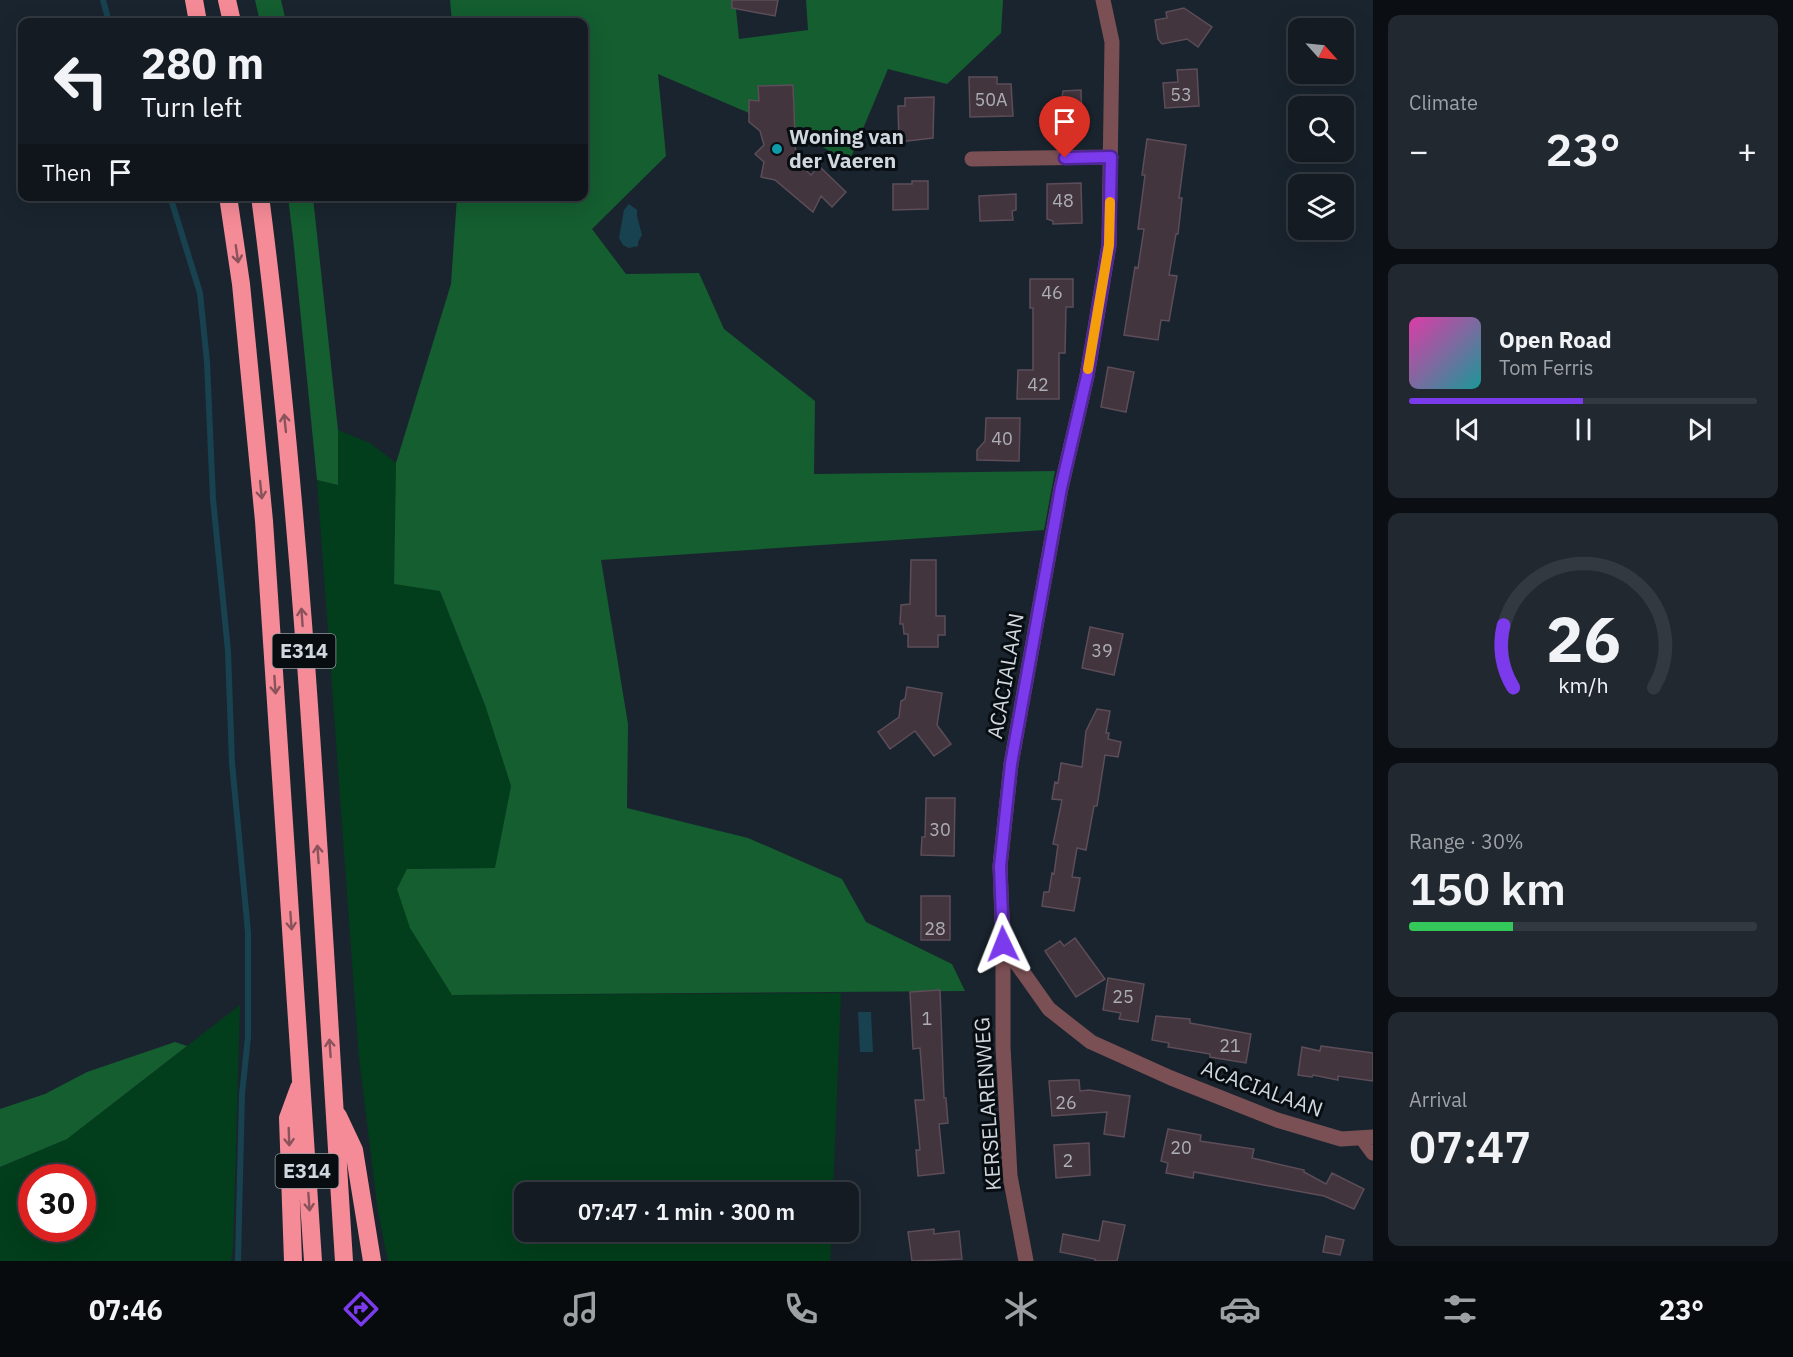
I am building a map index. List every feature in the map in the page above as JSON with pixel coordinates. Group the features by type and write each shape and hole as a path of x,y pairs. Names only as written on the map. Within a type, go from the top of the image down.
{"highway":[{"path":"194,0 197,18"},
{"path":"227,0 231,18"},
{"name":"E314","path":"229,201 241,284 264,521 313,1261"},
{"name":"E314","path":"261,201 271,279 295,523 344,1261"},
{"path":"294,1261 288,1118 302,1081"},
{"path":"334,1107 354,1150 372,1261"}],"street":[{"name":"ACACIALAAN","path":"1103,0 1112,42 1109,245 1087,376 1061,488 1011,764 1000,866 1003,944 1049,1010 1091,1042 1170,1078 1277,1120 1341,1139 1369,1137 1373,1153"},
{"path":"972,159 1111,157"},
{"name":"KERSELARENWEG","path":"1003,944 1003,1047 1010,1176 1026,1261"}],"green space":[{"path":"255,0 281,0 285,18 259,18"},
{"path":"450,0 735,0 739,39 808,30 806,0 1003,0 1001,33 947,84 888,69 849,162 805,137 658,74 666,156 592,229 626,274 699,273 724,329 815,401 814,474 1055,471 1044,530 601,560 628,724 627,808 748,838 842,879 866,922 952,964 965,991 452,995 410,928 397,889 407,869 495,868 511,786 485,705 440,591 394,584 396,463 451,284 457,201 588,201 588,18 452,18"},
{"path":"288,201 313,201 338,430 338,485 317,480"},
{"path":"338,430 370,443 396,463 394,584 440,590 485,705 511,786 496,868 408,869 452,995 841,993 833,1182 514,1182 514,1242 831,1242 830,1261 388,1261 378,1212 359,1058 317,480 338,485"},
{"path":"240,1005 231,1261 0,1261 0,1167 67,1139"},
{"path":"175,1042 187,1046 67,1139 0,1167 0,1109 45,1094 87,1072"}],"water":[{"path":"629,204 637,210 642,235 638,246 629,248 623,245 619,238 624,210"},
{"path":"858,1012 871,1012 873,1052 860,1052"}],"building":[{"path":"732,0 778,0 775,16 732,8"},
{"path":"1184,8 1212,27 1198,47 1187,39 1162,44 1158,39 1155,20 1167,18 1166,12"},
{"path":"1197,69 1199,106 1165,108 1163,83 1178,82 1177,70"},
{"path":"969,77 997,77 997,84 1011,84 1013,116 970,117"},
{"name":"Woning van der Vaeren","path":"793,85 796,161 811,175 819,166 846,192 832,207 821,196 813,212 775,180 761,177 764,162 755,154 764,145 760,131 749,122 749,100 759,101 758,86"},
{"path":"1081,90 1082,124 1058,125 1063,91"},
{"path":"934,97 933,138 899,142 898,106 905,106 905,98"},
{"path":"1147,139 1186,145 1179,198 1182,198 1178,234 1176,234 1169,275 1177,276 1169,321 1161,320 1158,340 1124,335 1144,229 1138,229"},
{"path":"912,181 928,181 928,209 893,210 893,184 912,184"},
{"path":"1081,183 1082,223 1053,224 1053,221 1047,219 1047,184"},
{"path":"1016,194 1016,210 1012,211 1013,220 980,221 979,196"},
{"path":"1030,279 1073,279 1073,307 1066,307 1065,353 1059,353 1059,399 1017,399 1018,370 1033,370 1033,308 1030,308"},
{"path":"1108,367 1134,372 1126,412 1101,407"},
{"path":"986,418 1020,418 1019,461 977,460 977,450 985,441"},
{"path":"911,560 936,560 936,616 945,616 945,635 938,635 938,647 908,647 908,634 904,634 903,624 900,624 901,605 910,604"},
{"path":"1090,627 1123,634 1114,675 1082,668"},
{"path":"907,687 942,693 937,725 951,744 934,756 915,731 890,749 878,732 899,717 901,701 905,699"},
{"path":"1097,709 1110,711 1106,733 1109,733 1108,739 1121,742 1118,757 1105,755 1097,806 1094,806 1086,850 1077,848 1072,877 1080,878 1074,911 1042,906 1044,892 1049,892 1052,873 1054,874 1058,845 1053,844 1062,800 1052,799 1055,782 1058,783 1061,763 1082,767 1086,731"},
{"path":"926,798 955,798 954,856 921,855 922,837 925,837"},
{"path":"921,896 950,896 950,940 921,940"},
{"path":"1075,938 1105,979 1076,997 1045,951 1060,941 1064,946"},
{"path":"1108,978 1144,984 1138,1022 1119,1019 1121,1013 1103,1010"},
{"path":"940,990 944,1098 946,1098 948,1123 939,1124 944,1173 918,1176 916,1150 920,1150 915,1100 924,1100 920,1048 913,1049 910,992"},
{"path":"1156,1016 1190,1019 1190,1023 1251,1034 1246,1063 1168,1047 1169,1043 1152,1040"},
{"path":"1321,1046 1373,1053 1373,1081 1338,1076 1338,1080 1313,1075 1312,1077 1298,1075 1302,1047 1320,1051"},
{"path":"1079,1080 1080,1091 1089,1090 1130,1096 1124,1137 1104,1134 1107,1112 1052,1116 1049,1081"},
{"path":"1168,1129 1201,1135 1200,1141 1254,1149 1252,1158 1304,1170 1326,1184 1332,1173 1364,1189 1354,1209 1324,1196 1194,1172 1193,1178 1166,1173 1168,1163 1161,1161"},
{"path":"1089,1143 1090,1175 1056,1178 1054,1145"},
{"path":"1103,1221 1125,1225 1117,1261 1095,1261 1095,1259 1060,1252 1063,1234 1099,1241"},
{"path":"934,1229 934,1234 959,1231 962,1259 912,1261 908,1232"},
{"path":"1326,1236 1344,1240 1340,1255 1323,1252"}],"waterway":[{"path":"103,0 108,18"},
{"path":"172,201 200,293 207,362 213,499 228,651 232,763 248,932 248,1037 242,1094 238,1261"}],"slow traffic":[{"path":"1088,369 1109,245 1110,202"}],"place":[{"name":"Woning van der Vaeren","path":"777,149"}],"route":[{"path":"1003,944 1000,866 1011,764 1061,488 1087,376 1109,245 1111,157 1065,158"}]}
